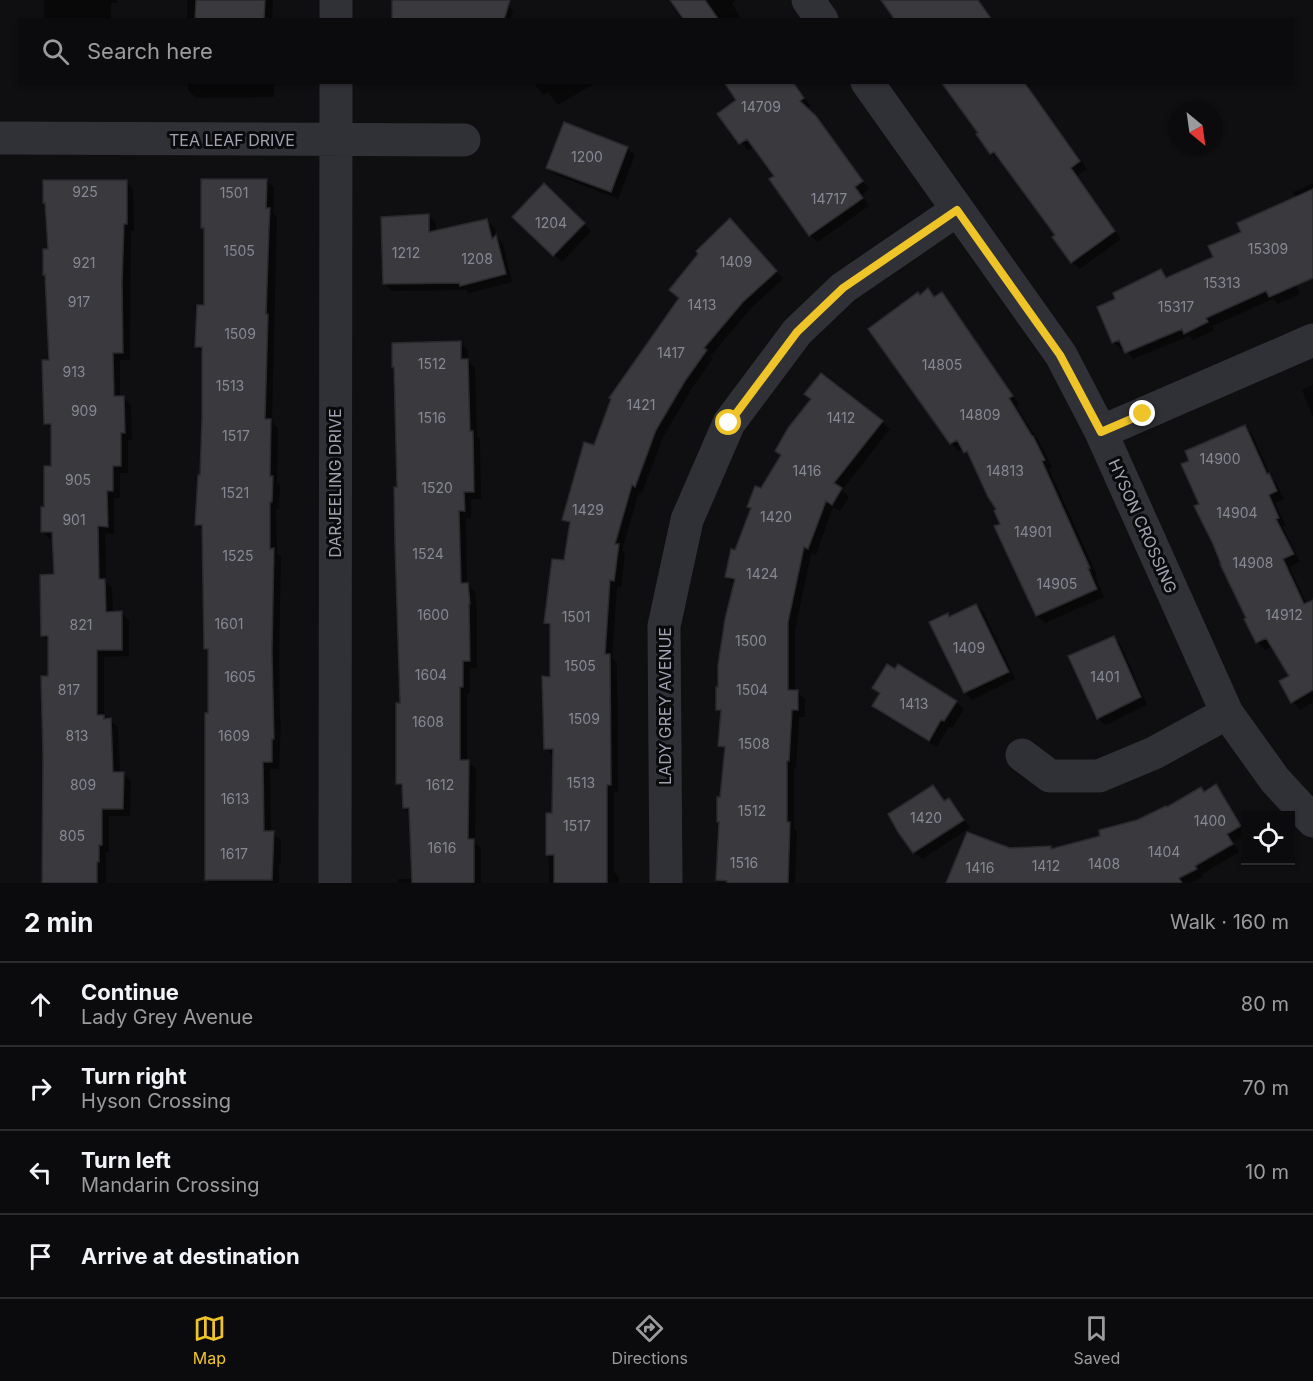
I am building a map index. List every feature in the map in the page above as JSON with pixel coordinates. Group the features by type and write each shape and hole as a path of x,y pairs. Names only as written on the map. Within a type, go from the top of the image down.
{"street":[{"path":"336,0 336,18"},
{"path":"808,0 821,18"},
{"name":"DARJEELING DRIVE","path":"335,883 336,84"},
{"name":"HYSON CROSSING","path":"868,84 1060,355 1101,432 1227,713 1275,780 1313,821"},
{"name":"TEA LEAF DRIVE","path":"0,138 464,140"},
{"name":"LADY GREY AVENUE","path":"666,883 664,626 687,520 729,423 797,332 843,288 957,210"},
{"path":"1101,432 1313,340"},
{"path":"1022,755 1050,776 1099,776 1154,753 1227,713"}],"building":[{"path":"196,0 265,0 264,18 195,18"},
{"path":"392,0 510,0 505,18 392,18"},
{"path":"670,0 705,0 718,18 683,18"},
{"path":"881,0 978,0 991,18 894,18"},
{"path":"725,84 794,84 804,98 800,101 816,116 863,181 855,187 863,198 809,236 769,179 774,176 747,139 739,144 717,114 736,100"},
{"path":"942,84 1025,84 1080,161 1071,168 1115,231 1071,263 1052,237 1055,235 994,152 990,154 976,134 978,133"},
{"path":"564,122 628,147 611,192 546,168"},
{"path":"201,179 267,179 266,208 270,208 265,419 271,419 270,476 273,476 272,502 270,502 270,549 274,548 272,651 274,739 272,739 272,762 263,762 264,831 274,831 272,880 205,880 205,713 208,713 208,649 204,649 202,525 195,525 198,475 200,475 202,347 195,347 197,305 204,305 204,228 201,228"},
{"path":"43,180 127,180 127,224 124,224 122,283 123,353 113,353 114,396 124,396 125,433 121,433 121,466 113,466 113,491 107,491 108,527 98,526 99,579 105,579 106,612 122,611 122,650 97,650 97,715 104,715 104,719 111,718 113,772 124,772 123,809 102,809 102,845 99,845 97,883 42,883 41,676 48,676 48,636 41,636 40,575 54,574 52,532 41,532 41,507 44,507 44,466 51,466 51,424 44,424 42,360 49,360 45,275 43,275 43,249 48,249"},
{"path":"544,183 585,223 553,256 512,217"},
{"path":"1313,189 1313,278 1269,297 1266,291 1206,318 1208,322 1184,334 1182,329 1125,353 1119,340 1112,343 1097,307 1115,299 1113,293 1161,269 1166,278 1213,257 1208,246 1241,232 1237,223"},
{"path":"429,214 429,232 487,219 492,239 496,235 506,274 460,286 459,283 383,284 381,217"},
{"path":"730,218 777,271 743,302 704,348 707,350 685,381 656,430 635,487 632,485 615,544 619,544 614,581 610,580 605,654 610,654 611,785 607,785 607,883 554,883 554,855 546,855 546,813 552,813 553,749 544,749 542,676 550,677 550,624 544,623 552,559 564,560 570,522 562,520 584,442 594,445 611,399 609,398 679,298 669,290 698,254 696,251"},
{"path":"928,288 934,297 942,292 1013,396 1009,398 1045,460 1042,461 1090,568 1088,568 1097,589 1036,616 994,526 1000,524 994,511 996,509 967,451 964,453 957,440 950,444 868,329 918,292 920,295"},
{"path":"461,341 461,359 468,359 474,492 464,492 465,511 459,511 461,583 468,583 470,604 470,661 463,661 463,687 460,687 460,760 469,760 468,839 474,839 474,883 412,883 409,808 403,808 402,784 396,784 396,703 400,703 392,343"},
{"path":"821,373 883,421 834,483 842,488 832,505 826,501 808,549 804,547 788,622 788,690 798,690 798,710 792,710 789,761 787,761 787,822 790,822 788,883 727,883 727,881 716,880 719,822 717,822 717,797 720,797 725,747 718,746 721,710 716,710 716,687 718,687 718,665 725,619 735,579 725,577 731,549 735,550 751,508 747,507 755,486 761,488 781,455 775,451 788,428 811,399 804,394"},
{"path":"1245,425 1277,491 1269,495 1279,518 1276,519 1294,554 1283,559 1304,604 1313,600 1313,690 1291,703 1279,681 1289,676 1266,638 1256,643 1194,506 1199,504 1181,464 1189,461 1185,451"},
{"path":"976,604 1009,672 964,693 929,622 948,613 949,617"},
{"path":"1114,636 1141,697 1097,719 1068,656"},
{"path":"887,664 895,669 898,664 957,701 944,721 941,720 929,741 872,706 880,693 872,688"},
{"path":"1216,784 1241,826 1227,834 1233,844 1195,866 1197,869 1179,878 1182,883 946,883 967,832 1010,848 1051,846 1051,849 1100,836 1099,830 1137,820 1167,807 1201,787 1204,792"},
{"path":"933,785 944,801 949,798 964,820 913,853 888,814"}],"route":[{"path":"729,423 797,332 843,288 957,210 1060,355 1101,432 1143,414"}]}
